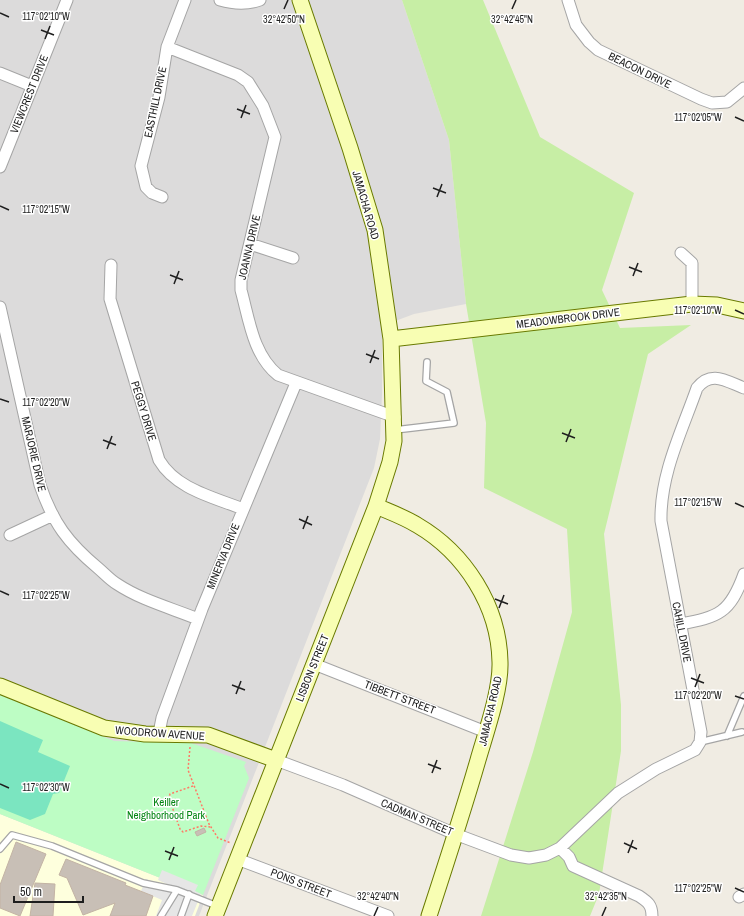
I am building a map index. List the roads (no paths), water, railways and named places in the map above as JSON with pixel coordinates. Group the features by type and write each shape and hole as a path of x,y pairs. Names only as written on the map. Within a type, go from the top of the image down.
{"main road":[{"name":"JAMACHA ROAD","path":"300,0 350,148 375,230 391,339 394,423"},
{"name":"MEADOWBROOK DRIVE","path":"391,339 692,304 717,305 744,312"},
{"name":"LISBON STREET","path":"217,911 376,506 390,462 394,423"},
{"name":"JAMACHA ROAD","path":"376,506 418,525 441,541 460,560 483,595 495,628 500,663 496,690 486,732 456,834 429,916"},
{"name":"WOODROW AVENUE","path":"0,686 104,728 120,731 208,735 276,760"}],"street":[{"name":"VIEWCREST DRIVE","path":"0,167 67,0"},
{"name":"EASTHILL DRIVE","path":"162,197 152,193 146,187 142,177 141,166 159,96 167,47 185,0"},
{"path":"220,0 232,4 248,4 260,0"},
{"name":"BEACON DRIVE","path":"568,0 576,25 589,42 598,50 701,99 723,103 741,92"},
{"name":"JOANNA DRIVE","path":"167,47 238,75 248,82 263,106 274,137 241,280 241,290 262,357 274,371 296,383 394,423"},
{"path":"0,73 32,86"},
{"path":"250,244 294,258"},
{"path":"680,253 692,263 692,304"},
{"name":"PEGGY DRIVE","path":"111,265 110,298 158,460 171,476 182,484 243,509"},
{"name":"MARJORIE DRIVE","path":"0,307 40,485 53,515 75,548 116,584 131,592 198,619"},
{"name":"CAHILL DRIVE","path":"700,742 701,732 661,521 661,501 668,469 697,388 707,378 719,379 744,388"},
{"name":"MINERVA DRIVE","path":"158,733 198,619 296,383"},
{"path":"10,535 53,515"},
{"path":"680,624 708,619 722,611 734,597 744,574"},
{"name":"TIBBETT STREET","path":"314,664 486,732"},
{"path":"652,912 647,902 639,896 573,866 569,857 560,848 618,793 656,769 692,752 700,742"},
{"name":"CADMAN STREET","path":"276,760 343,786 456,834 520,857 538,857 560,848"},
{"name":"PONS STREET","path":"239,853 388,916"}],"lane":[{"path":"394,423 454,423 447,392 426,381 427,362"},
{"path":"727,736 744,696"},
{"path":"700,742 742,732"},
{"path":"0,849 12,835 52,846 143,883 189,894 217,911"},
{"path":"161,916 177,890"},
{"path":"181,916 189,894"}],"park label":[{"name":"Keiller Neighborhood Park","path":"166,808"}]}
